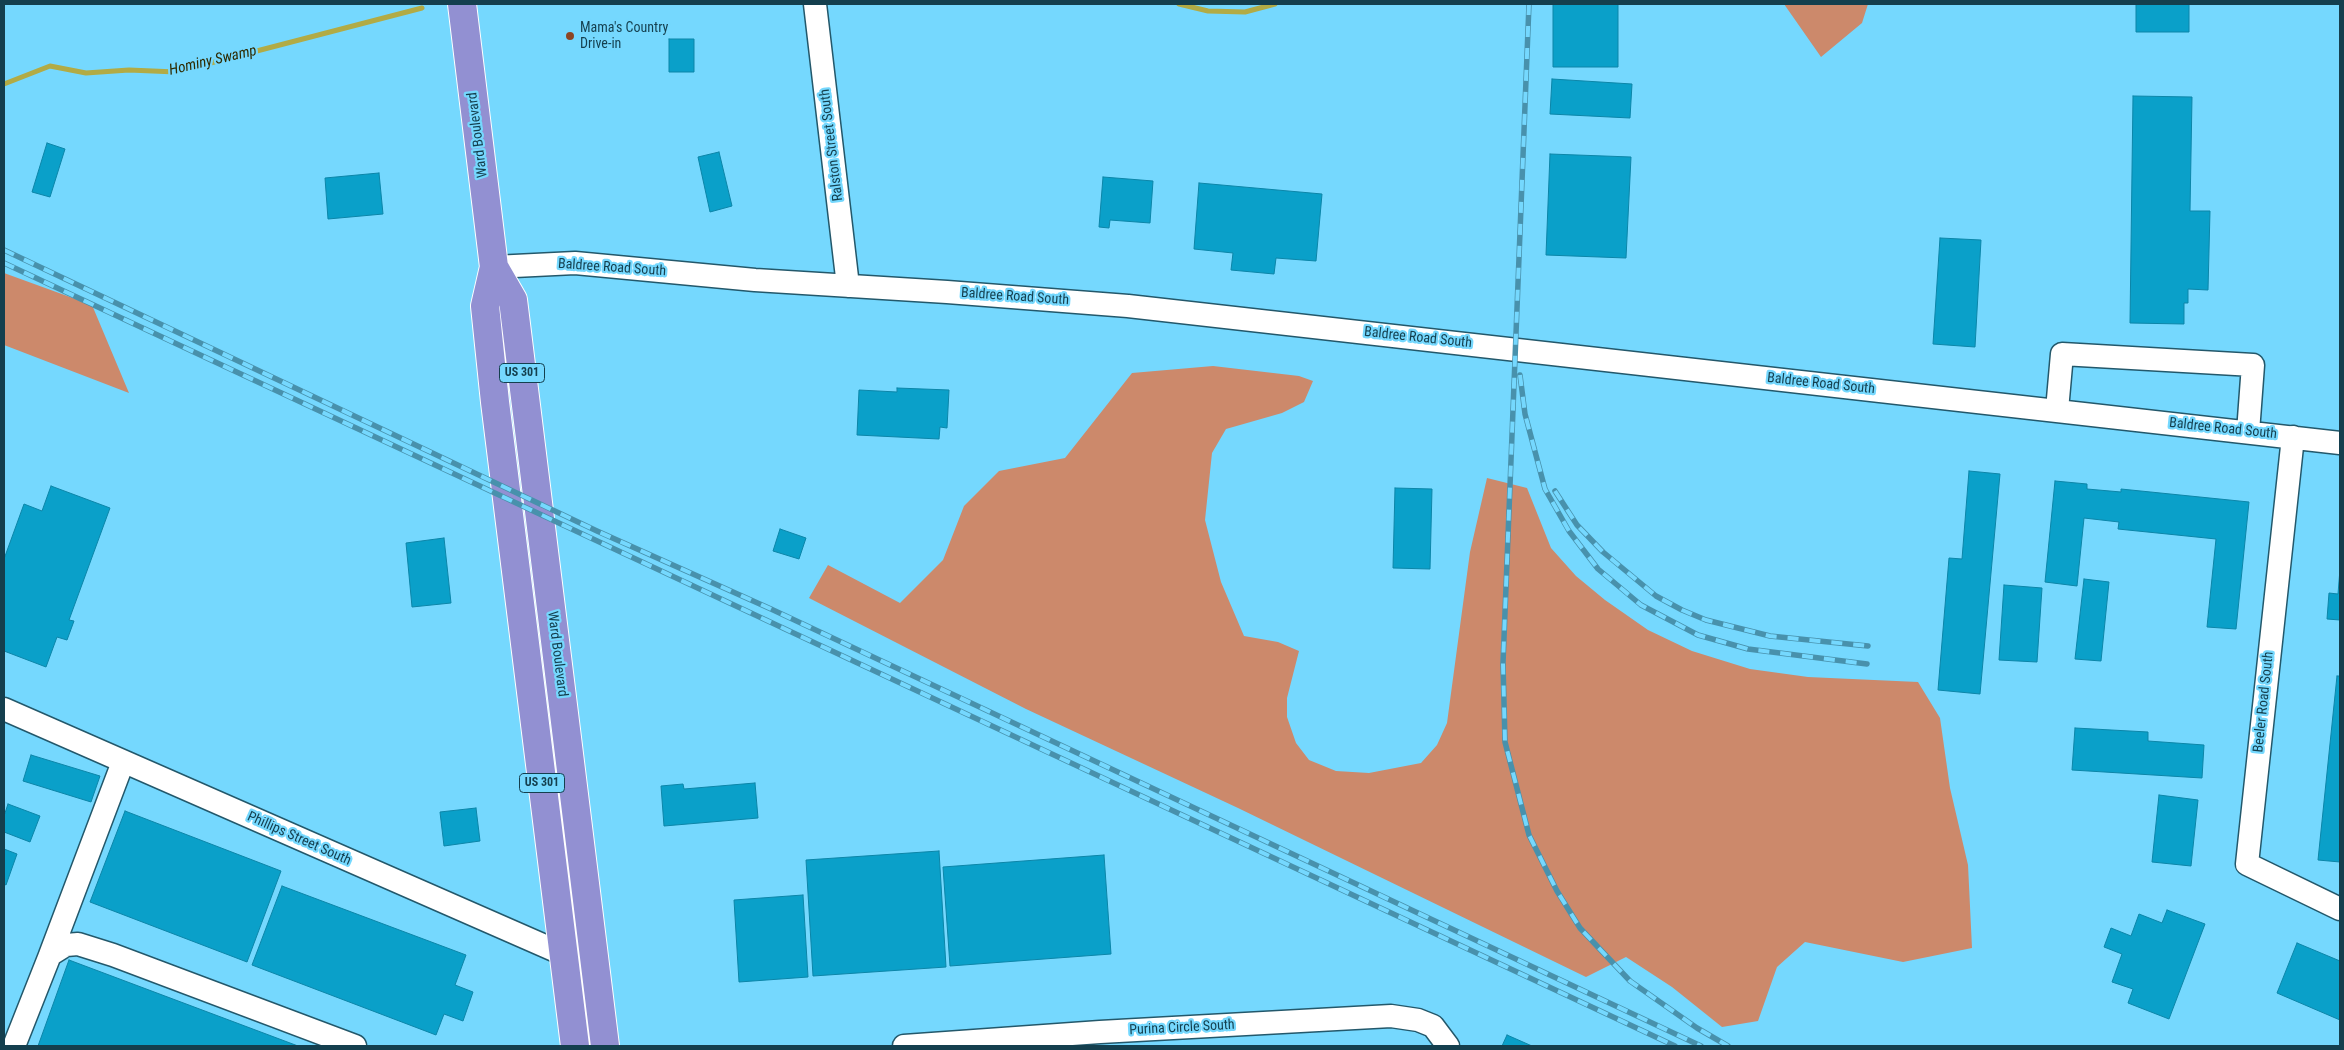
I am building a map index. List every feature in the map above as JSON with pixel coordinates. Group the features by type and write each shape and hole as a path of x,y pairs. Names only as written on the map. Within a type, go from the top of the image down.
{"highway":[{"name":"Ward Boulevard","path":"463,5 494,267 485,306 575,1046"},
{"name":"Ward Boulevard","path":"494,267 513,300 605,1046"}],"street":[{"name":"Ralston Street South","path":"815,4 848,286"},
{"name":"Baldree Road South","path":"494,267 576,263 754,280 947,292 1204,313 2340,443"},
{"path":"2057,410 2062,354 2253,365 2248,432"},
{"name":"Beeler Road South","path":"2293,437 2247,864 2340,909"},
{"name":"Phillips Street South","path":"5,714 123,762 595,968"},
{"path":"14,1046 123,762"},
{"path":"50,955 66,945 78,944 113,954 355,1046"},
{"name":"Purina Circle South","path":"904,1046 1109,1031 1391,1016 1418,1020 1433,1026 1448,1046"}],"shaded area":[{"path":"1784,4 1868,4 1862,23 1821,57"},
{"path":"4,273 92,305 129,393 4,345"},
{"path":"1213,366 1299,376 1313,381 1304,402 1282,413 1226,429 1212,453 1205,520 1221,582 1244,636 1278,642 1299,651 1287,698 1287,717 1296,743 1309,760 1336,771 1369,773 1421,763 1437,745 1447,723 1470,552 1487,478 1527,488 1551,548 1576,576 1605,600 1648,630 1692,651 1750,669 1808,677 1918,682 1940,718 1950,788 1968,865 1972,948 1903,962 1805,942 1777,967 1758,1021 1722,1027 1672,987 1626,957 1586,977 1238,808 1026,709 809,598 828,565 900,603 943,560 964,506 999,471 1065,458 1132,373"}],"building":[{"path":"1553,4 1618,4 1618,67 1553,67"},
{"path":"2136,4 2189,4 2189,32 2136,32"},
{"path":"669,39 694,39 694,72 669,72"},
{"path":"1552,79 1632,84 1630,118 1550,114"},
{"path":"2133,96 2192,97 2190,211 2210,211 2208,290 2188,289 2188,303 2184,303 2184,324 2130,323"},
{"path":"47,143 65,149 50,197 32,192"},
{"path":"719,152 732,206 710,212 698,157"},
{"path":"1550,154 1631,157 1626,258 1546,255"},
{"path":"379,173 383,214 328,219 325,178"},
{"path":"1103,177 1153,181 1150,223 1110,220 1109,228 1099,227"},
{"path":"1199,183 1322,194 1316,261 1276,258 1274,274 1231,270 1233,253 1194,249"},
{"path":"1940,238 1981,240 1975,347 1933,344"},
{"path":"897,388 949,390 947,428 940,427 939,439 857,435 859,390 897,392"},
{"path":"1969,471 2000,474 1980,694 1938,690 1949,558 1962,559"},
{"path":"2055,481 2087,484 2087,489 2121,492 2121,489 2249,502 2236,629 2207,627 2216,539 2118,529 2119,522 2084,518 2077,586 2045,582"},
{"path":"51,486 110,508 69,620 74,621 67,640 57,637 46,667 4,651 4,559 24,504 42,511"},
{"path":"1395,488 1432,489 1430,569 1393,568"},
{"path":"780,529 806,538 799,559 773,551"},
{"path":"444,538 451,603 412,607 406,543"},
{"path":"2340,569 2340,620 2327,619 2329,593 2338,594"},
{"path":"2084,579 2109,582 2101,661 2075,659"},
{"path":"2004,585 2042,588 2037,662 1999,660"},
{"path":"2337,676 2340,676 2340,862 2318,860"},
{"path":"2075,728 2148,732 2148,741 2204,745 2202,778 2072,770"},
{"path":"31,755 100,776 91,802 23,781"},
{"path":"755,783 758,818 664,826 661,786 683,784 684,789"},
{"path":"2159,795 2198,800 2191,866 2152,862"},
{"path":"8,804 40,816 30,842 4,832 4,816"},
{"path":"476,808 480,841 444,846 440,812"},
{"path":"125,811 281,871 247,962 90,902"},
{"path":"4,849 17,854 6,885 4,884"},
{"path":"939,851 946,967 813,976 806,860"},
{"path":"1104,855 1111,954 950,966 943,867"},
{"path":"282,886 466,955 455,985 473,992 463,1021 444,1014 436,1035 252,965"},
{"path":"803,895 808,977 739,982 734,900"},
{"path":"2167,910 2205,924 2169,1019 2128,1003 2133,989 2112,982 2122,954 2104,947 2111,928 2131,936 2139,914 2162,923"},
{"path":"2297,943 2340,961 2340,1020 2277,993"},
{"path":"69,960 298,1046 38,1046"},
{"path":"1507,1035 1532,1046 1502,1046"}],"waterway":[{"name":"Hominy Swamp","path":"1179,4 1208,11 1245,12 1275,4"},
{"name":"Hominy Swamp","path":"4,84 50,66 86,73 129,70 176,72 422,8"}],"railway":[{"path":"1529,4 1503,663 1505,742 1529,835 1557,891 1580,928 1630,981 1697,1028 1728,1046"},
{"path":"4,250 597,531 771,609 1701,1046"},
{"path":"4,263 1675,1046"},
{"path":"1520,375 1525,414 1545,489 1569,531 1598,569 1641,605 1698,635 1748,649 1867,664"},
{"path":"1555,491 1577,525 1603,552 1656,596 1682,610 1706,620 1770,636 1868,646"}],"place":[{"name":"Mama's Country Drive-in","path":"570,36"}]}
